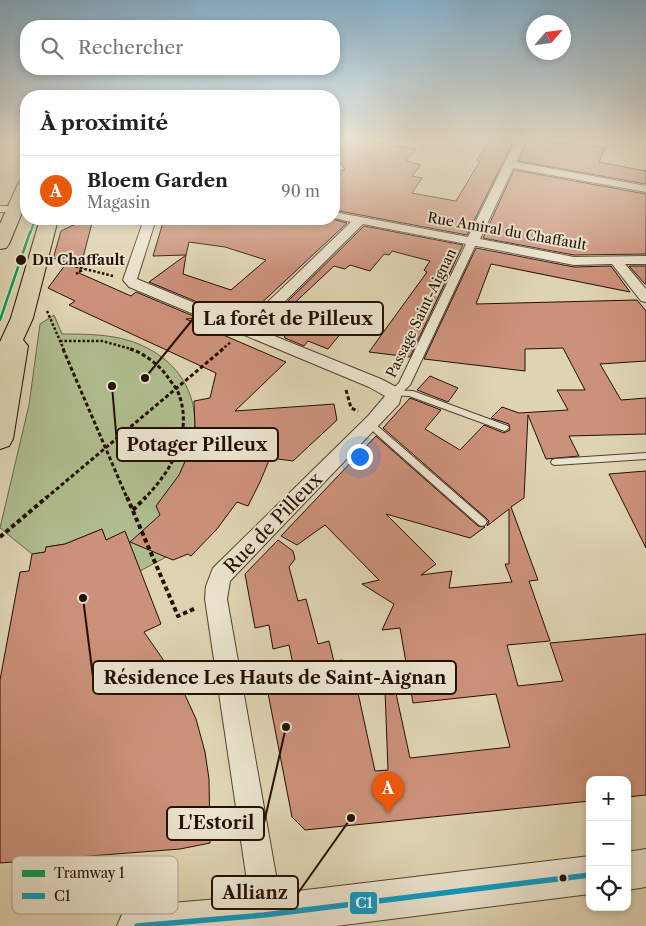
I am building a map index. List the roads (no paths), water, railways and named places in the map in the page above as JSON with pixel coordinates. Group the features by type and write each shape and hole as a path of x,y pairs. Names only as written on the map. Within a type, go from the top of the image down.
{"main road":[{"path":"0,244 7,209 20,192"},
{"path":"0,439 24,312 48,225"},
{"path":"0,366 24,312"}],"street":[{"path":"472,242 500,185"},
{"path":"625,185 646,189"},
{"name":"Rue Amiral du Chaffault","path":"340,216 574,261 646,260"},
{"path":"248,330 360,220"},
{"path":"148,225 130,280 134,284 375,383 394,394"},
{"name":"Passage Saint-Aignan","path":"394,394 404,385 472,242"},
{"path":"616,261 646,298"},
{"name":"Rue de Pilleux","path":"264,915 262,881 216,599 217,586 222,575 393,400 394,394"},
{"path":"631,870 646,868"},
{"path":"137,926 264,915 586,875"}],"lane":[{"path":"394,394 410,392 505,428"},
{"path":"370,424 482,522"},
{"path":"554,462 646,456"}],"tram line":[{"name":"1","path":"0,320 33,225"}],"place":[{"name":"Du Chaffault","path":"21,260"},
{"name":"La forêt de Pilleux","path":"145,378"},
{"name":"Potager Pilleux","path":"112,386"},
{"name":"Résidence Les Hauts de Saint-Aignan","path":"83,598"},
{"name":"L'Estoril","path":"286,727"},
{"name":"Bloem Garden","path":"388,813"},
{"name":"Allianz","path":"351,818"}]}
